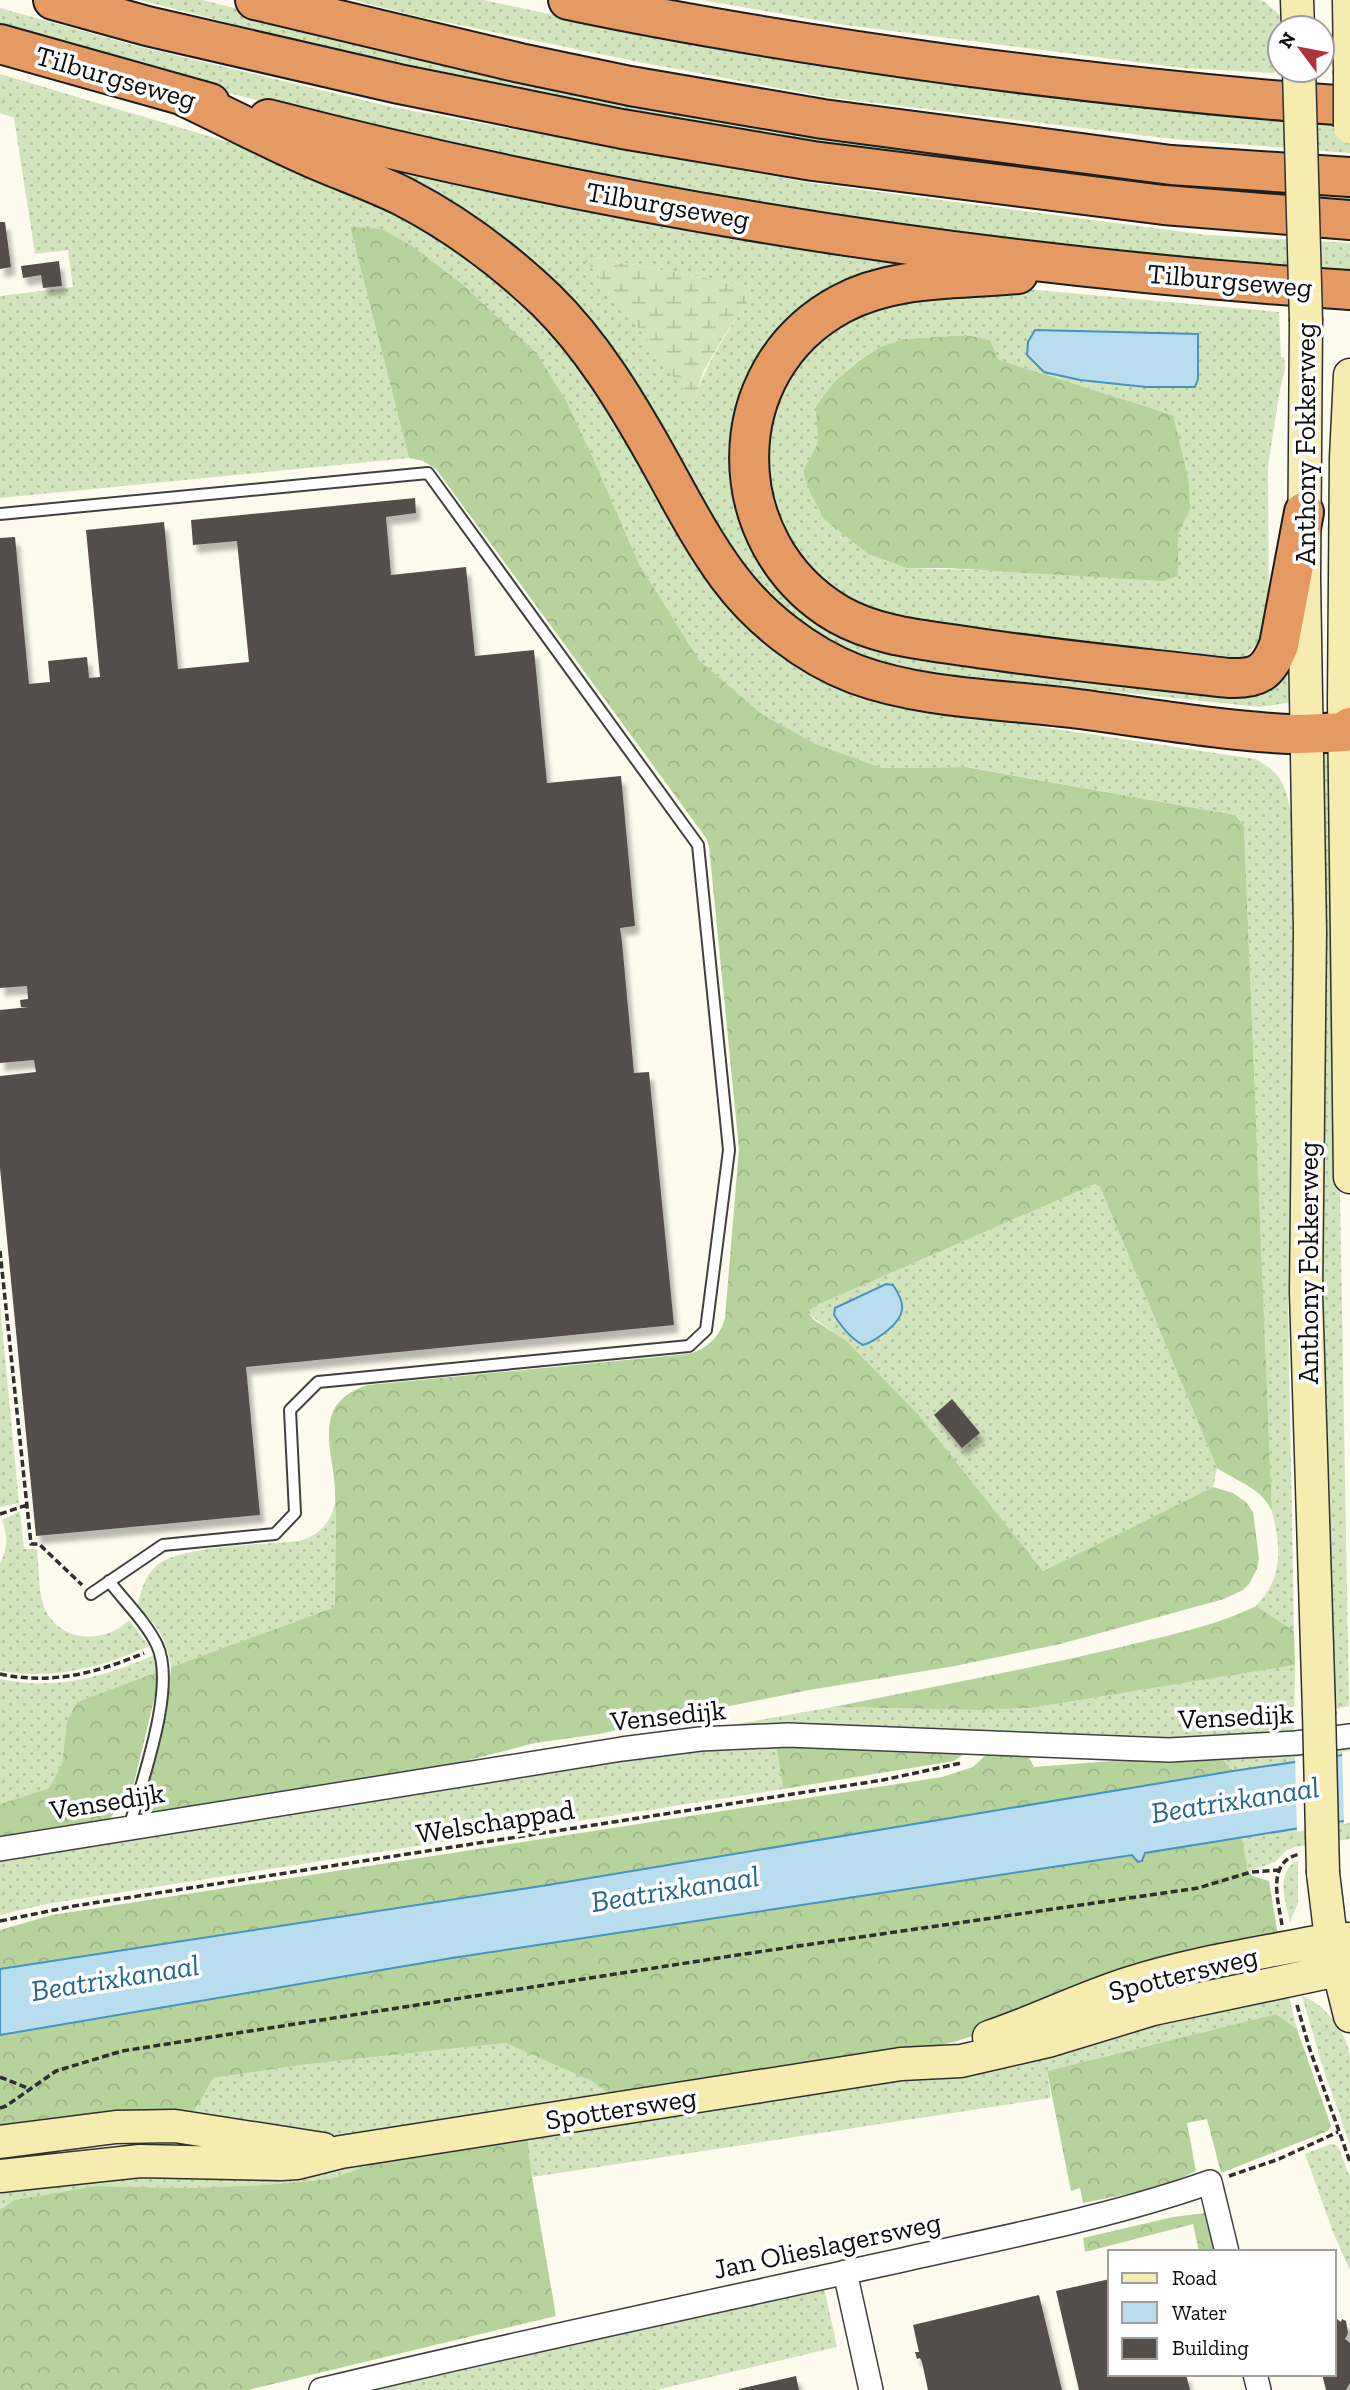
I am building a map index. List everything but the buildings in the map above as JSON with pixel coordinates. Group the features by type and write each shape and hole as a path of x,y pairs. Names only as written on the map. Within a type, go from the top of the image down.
{"highway":[{"name":"Tilburgseweg","path":"53,0 147,26 399,84 622,129 800,159 1164,205 1350,219"},
{"path":"255,0 520,64 823,119 1171,165 1350,177"},
{"path":"568,0 642,16 852,51 1179,92 1350,106"},
{"name":"Tilburgseweg","path":"0,44 185,97 378,147 610,196 803,230 1090,268 1350,290"},
{"path":"185,97 319,161 404,197 467,235 506,264 548,302 597,360 640,426 698,531 730,579 757,610 813,652 853,673 909,688 983,699 1222,728 1337,720"},
{"path":"1090,268 899,283 841,304 793,341 770,373 760,396 751,429 748,459 752,495 761,525 792,575 814,597 837,613 884,632 1000,651 1229,678 1249,678 1266,669 1279,645 1304,512"}],"main road":[{"path":"1349,0 1350,127"},
{"name":"Anthony Fokkerweg","path":"1299,84 1306,321 1304,512 1337,720 1310,932 1306,1293 1323,1873 1342,1952 1350,2016"},
{"name":"Anthony Fokkerweg","path":"1350,375 1337,720 1350,1177"},
{"name":"Spottersweg","path":"0,2176 140,2161 297,2163 341,2152 901,2064 1014,2029 1095,1994 1151,1976 1342,1952"},
{"name":"Spottersweg","path":"0,2142 116,2127 175,2126 341,2152"}],"street":[{"name":"Vensedijk","path":"0,1849 622,1749 700,1739 788,1735 1169,1750 1296,1743 1350,1736"},
{"path":"1210,2182 1227,2250"},
{"name":"Jan Olieslagersweg","path":"321,2390 1162,2199 1210,2182"},
{"path":"845,2272 871,2390"}],"lane":[{"path":"0,514 428,473 698,845 729,1150 706,1330 689,1346 318,1382 290,1410 295,1513 275,1534 163,1545 91,1594"},
{"path":"109,1581 148,1629 164,1666 161,1701 128,1828"}],"path":[{"path":"0,1251 31,1544 39,1544 91,1594"},
{"path":"0,1514 27,1505"},
{"path":"0,1674 44,1679 75,1676 111,1667 158,1647"},
{"name":"Welschappad","path":"0,1921 74,1906 883,1780 956,1766 973,1757 988,1742"},
{"path":"0,2108 56,2071 122,2051 744,1954 1198,1888 1251,1872 1279,1870 1276,1881 1283,1930"},
{"path":"1294,1995 1309,2047 1350,2162"},
{"path":"0,2077 30,2089"},
{"path":"1210,2182 1279,2159 1338,2132"}],"green space":[{"path":"140,0 202,0 408,51 1350,193 1350,204 1169,190 819,148 403,68"},
{"path":"353,0 483,0 639,33 836,67 1179,112 1350,126 1350,153 1173,139 826,97 634,61 416,16"},
{"path":"702,0 1259,0 1279,14 1266,14 1266,73 1183,68 845,25"},
{"path":"0,8 133,45 392,107 811,183 1207,235 1350,243 1350,272 1203,260 803,213 381,132 120,65 0,29"},
{"path":"0,74 316,168 398,202 566,332 748,615 982,718 1255,759 1278,776 1285,790 1292,818 1293,991 1288,1302 1294,1631 1256,1606 1272,1584 1278,1550 1272,1511 1244,826 1237,815 967,767 882,768 816,744 763,715 699,660 639,564 593,458 350,227 409,458 0,498 0,296 73,287 68,250 35,254 14,118 0,113"},
{"path":"295,143 960,270 790,334 749,511 868,639 1290,664 1293,702 1260,707 910,670 859,658 763,603 578,322","holes":["597,258 749,286 752,296 711,360 693,403 586,260"]},
{"path":"350,227 381,229 412,246 463,285 537,354 566,401 639,564 699,660 763,715 816,744 882,768 966,767 1236,815 1244,826 1272,1511 1255,1490 1217,1468 1100,1187 1095,1184 815,1306 807,1312 814,1320 845,1340 918,1414 1043,1571 1213,1487 1233,1493 1246,1502 1253,1512 1259,1558 1257,1569 1243,1590 1224,1599 1060,1644 955,1666 809,1690 599,1734 535,1743 392,1780 154,1818 143,1804 169,1689 171,1667 335,1607 335,1489 329,1432 332,1414 346,1395 368,1385 688,1354 711,1342 720,1331 725,1318 739,1149 709,846 706,838 436,469 423,461 409,458"},
{"path":"597,258 749,286 752,296 703,372 693,404 627,312 585,260"},
{"path":"1025,289 1279,312 1281,357 1284,357 1285,369 1268,466 1269,617 1255,647 1240,660 887,624 798,570 756,452 780,373 860,304","holes":["966,335 990,340 999,360 1173,415 1190,509 1178,535 1178,576 908,568 868,554 824,519 803,471 818,443 817,405 835,381 860,359 882,346 903,339"]},
{"path":"966,335 990,340 999,360 1173,415 1189,483 1190,509 1178,535 1178,576 1163,581 907,568 868,554 824,519 803,471 818,443 816,406 835,381 861,359 882,346 903,339"},
{"path":"1322,740 1332,741 1349,1706 1330,1710 1320,1264 1325,1081"},
{"path":"1095,1184 1100,1187 1217,1468 1213,1487 1043,1571 918,1414 845,1341 806,1312"},
{"path":"0,1305 19,1503 0,1507"},
{"path":"335,1504 335,1607 171,1667 160,1633 137,1607 145,1581 155,1567 182,1554 201,1550 306,1539 323,1528"},
{"path":"20,1511 24,1549 37,1549 39,1584 49,1617 69,1633 81,1636 106,1634 129,1620 149,1646 95,1666 76,1670 39,1674 0,1671 0,1563 6,1542 2,1520"},
{"path":"1256,1606 1294,1631 1295,1665 1031,1708 978,1710 833,1707 1117,1648 1206,1625"},
{"path":"154,1655 157,1672 77,1702 67,1721 62,1764 49,1788 0,1804 0,1679 40,1683 79,1680 117,1670"},
{"path":"1295,1665 1294,1734 1151,1740 708,1729 833,1707 978,1710 1031,1708"},
{"path":"157,1672 157,1687 134,1783 106,1825 0,1842 0,1804 49,1788 62,1764 67,1721 77,1702"},
{"path":"776,1744 783,1789 46,1904 0,1915 0,1856 691,1748"},
{"path":"776,1744 971,1749 954,1761 783,1789"},
{"path":"1350,1744 1350,1754 1233,1771 1217,1753"},
{"path":"990,1751 1026,1752 1034,1767 1217,1753 1233,1771 548,1885 0,1969 0,1930 52,1915 942,1777 973,1767"},
{"path":"1350,1820 1350,1839 1295,1847 1287,1850 1275,1862 1248,1872 1242,1838"},
{"path":"1242,1838 1248,1872 1269,1881 1278,1935 954,2042 907,2052 611,2095 593,2082 506,2043 309,2064 213,2078 190,2118 0,2131 0,2035 452,1958"},
{"path":"1298,1860 1298,1903 1290,1922 1284,1897 1284,1880 1286,1872"},
{"path":"1302,1996 1327,2012 1340,2029 1348,2048 1350,2145 1322,2065"},
{"path":"1289,1997 1297,2029 1276,2014 1047,2071 1051,2098 532,2177 527,2134 1144,2026 1263,1999"},
{"path":"1276,2014 1297,2029 1331,2126 1328,2131 1221,2173 1207,2119 1187,2123 1196,2171 1162,2187 1083,2203 1080,2188 1071,2191 1047,2071"},
{"path":"506,2043 593,2082 611,2095 378,2134 303,2136 190,2118 212,2078 309,2064"},
{"path":"527,2134 556,2316 248,2390 0,2390 0,2210 14,2200 96,2186 189,2188 330,2179 391,2157"},
{"path":"1331,2144 1339,2149 1350,2177 1350,2270 1333,2232 1305,2154"},
{"path":"391,2157 330,2179 189,2188 96,2186 14,2200 0,2210 0,2185"},
{"path":"1205,2213 1211,2215 1220,2250 1199,2250 1193,2224 1085,2252 1083,2238 1173,2217"},
{"path":"824,2288 837,2347 656,2390 373,2390 575,2341"}],"water":[{"path":"1035,330 1198,334 1198,379 1195,387 1146,387 1080,380 1044,372 1027,355 1028,342"},
{"path":"886,1284 893,1285 900,1298 901,1314 888,1330 863,1345 850,1336 840,1324 834,1315 835,1308"},
{"name":"Beatrixkanaal","path":"1350,1754 1350,1820 1145,1853 1142,1861 1138,1862 1132,1855 452,1958 0,2035 0,1969 548,1885"}],"pier":[{"path":"1350,1751 1350,1823 1344,1824 1342,1752"},
{"path":"1337,1752 1338,1825 1297,1832 1295,1757"}]}
